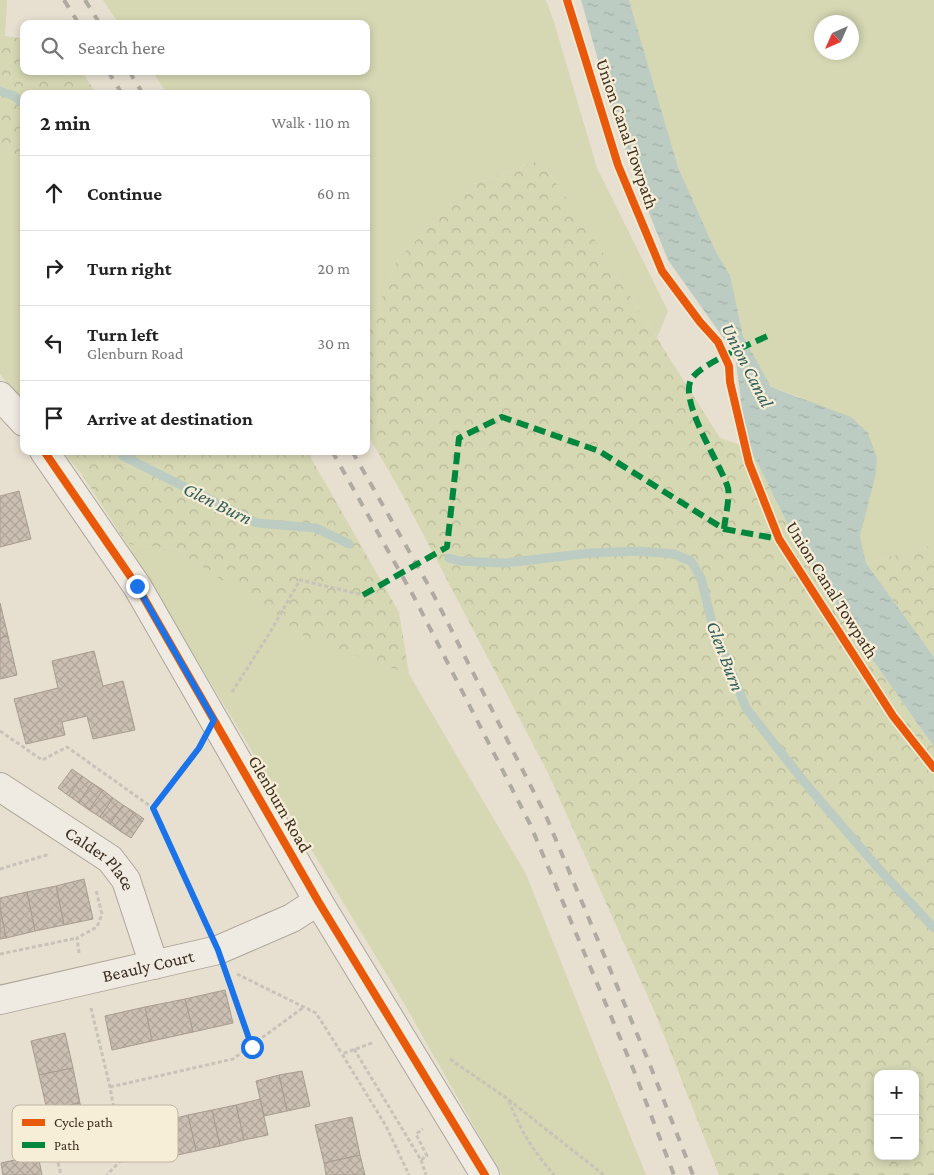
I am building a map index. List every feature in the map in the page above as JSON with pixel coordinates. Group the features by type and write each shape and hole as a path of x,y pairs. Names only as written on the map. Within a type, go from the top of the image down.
{"street":[{"path":"0,396 20,418"},
{"name":"Glenburn Road","path":"47,455 137,586 318,901 485,1175"},
{"name":"Calder Place","path":"0,787 110,859 126,880 154,965"},
{"name":"Beauly Court","path":"0,1000 154,965 222,959 318,901"}],"path":[{"path":"153,808 199,748 214,720 269,634 300,580 363,595"},
{"path":"0,731 42,760 67,747 153,808 222,959 252,1047"},
{"path":"0,954 77,938"},
{"path":"222,959 316,1013 386,1126 409,1175"},
{"path":"110,1087 233,1059 252,1047 304,1007"},
{"path":"342,1054 373,1043"},
{"path":"354,1049 421,1160 426,1175"},
{"path":"450,1059 509,1100 604,1175"},
{"path":"509,1100 518,1125 533,1149 554,1175"},
{"path":"421,1160 427,1156 416,1134 426,1126"},
{"path":"58,1162 61,1175"}],"green space":[{"path":"0,0 7,0 5,36 0,35"},
{"path":"103,0 546,0 597,168 668,311 657,338 590,232 540,160 464,188 396,262 370,327 370,90 164,90 155,75 370,75 370,20 116,20"},
{"path":"629,0 934,0 934,545 866,563 860,536 866,510 800,397 771,387 743,336 730,275 716,252 678,167"},
{"path":"0,35 20,38 20,75 84,75 94,90 20,90 20,156 0,149"},
{"path":"0,149 20,156 20,399 0,374"},
{"path":"540,160 590,232 720,438 750,448 799,547 863,646 934,747 934,1175 719,1175 656,1015 548,773 401,492 370,439 370,327 396,262 464,188"},
{"path":"65,455 309,455 399,612 409,674 309,639 176,549 127,544 81,473"},
{"path":"127,544 176,549 309,638 409,674 526,874 646,1175 502,1175 402,1000"},
{"path":"934,545 934,657 866,563"}],"water":[{"name":"Union Canal","path":"581,0 629,0 678,167 716,252 730,275 743,336 771,387 851,417 868,433 877,458 876,473 860,536 866,563 934,657 934,747 863,646 799,547 750,448 742,409 736,362 727,343 668,260 616,123"}],"building":[{"path":"19,491 31,539 0,547 0,496"},
{"path":"0,603 8,636 0,638"},
{"path":"8,636 17,675 0,679 0,638"},
{"path":"94,651 103,686 123,681 135,730 93,739 87,716 62,722 65,735 26,744 14,699 58,688 52,661"},
{"path":"72,769 82,776 69,796 58,788"},
{"path":"82,776 92,783 79,803 69,796"},
{"path":"92,783 103,790 89,810 79,803"},
{"path":"103,790 113,798 100,817 89,810"},
{"path":"113,798 123,805 110,824 100,817"},
{"path":"123,805 134,812 120,831 110,824"},
{"path":"134,812 144,819 131,838 120,831"},
{"path":"84,879 93,919 64,925 56,886"},
{"path":"56,886 64,925 35,931 27,892"},
{"path":"27,892 35,931 6,938 0,898"},
{"path":"0,908 6,938 0,939"},
{"path":"225,990 233,1023 193,1032 185,999"},
{"path":"185,999 193,1032 152,1041 145,1007"},
{"path":"145,1007 152,1041 112,1050 105,1016"},
{"path":"65,1033 73,1068 39,1075 31,1041"},
{"path":"73,1068 80,1103 46,1105 39,1075"},
{"path":"302,1071 310,1106 287,1111 279,1075"},
{"path":"279,1075 287,1111 264,1116 256,1081"},
{"path":"260,1099 268,1135 244,1140 236,1105"},
{"path":"236,1105 244,1140 220,1146 212,1110"},
{"path":"212,1110 220,1146 196,1151 188,1115"},
{"path":"188,1115 196,1151 178,1155 178,1118"},
{"path":"352,1117 360,1155 324,1163 315,1125"},
{"path":"360,1155 365,1175 326,1175 324,1163"},
{"path":"12,1161 39,1162 42,1175 3,1175 1,1163"}],"waterway":[{"name":"Glen Burn","path":"0,91 14,96 20,101"},
{"name":"Glen Burn","path":"123,455 257,523 316,528 349,544"},
{"name":"Glen Burn","path":"449,558 460,561 505,563 590,553 638,551 674,554 691,561 701,578 712,623 746,708 805,783 879,869 934,928"}],"railway":[{"path":"64,0 76,20"},
{"path":"85,0 98,20"},
{"path":"110,75 120,90"},
{"path":"131,75 141,90"},
{"path":"334,455 414,597 530,824 634,1071 674,1175"},
{"path":"354,455 430,588 546,816 650,1065 693,1175"}],"marked path":[{"path":"724,529 728,488 695,416 690,401 689,388 692,378 707,366 729,353 772,334"},
{"path":"363,595 447,547 459,438 502,417 599,451 724,529 779,539"}],"cycle path":[{"name":"Union Canal Towpath","path":"567,0 618,165 662,271 700,322 718,342 729,366 730,382 749,463 779,539 893,716 934,768"},
{"path":"47,455 137,586 318,901 485,1175"}],"route":[{"path":"137,586 214,720 199,748 153,808 218,950 252,1047"}]}
